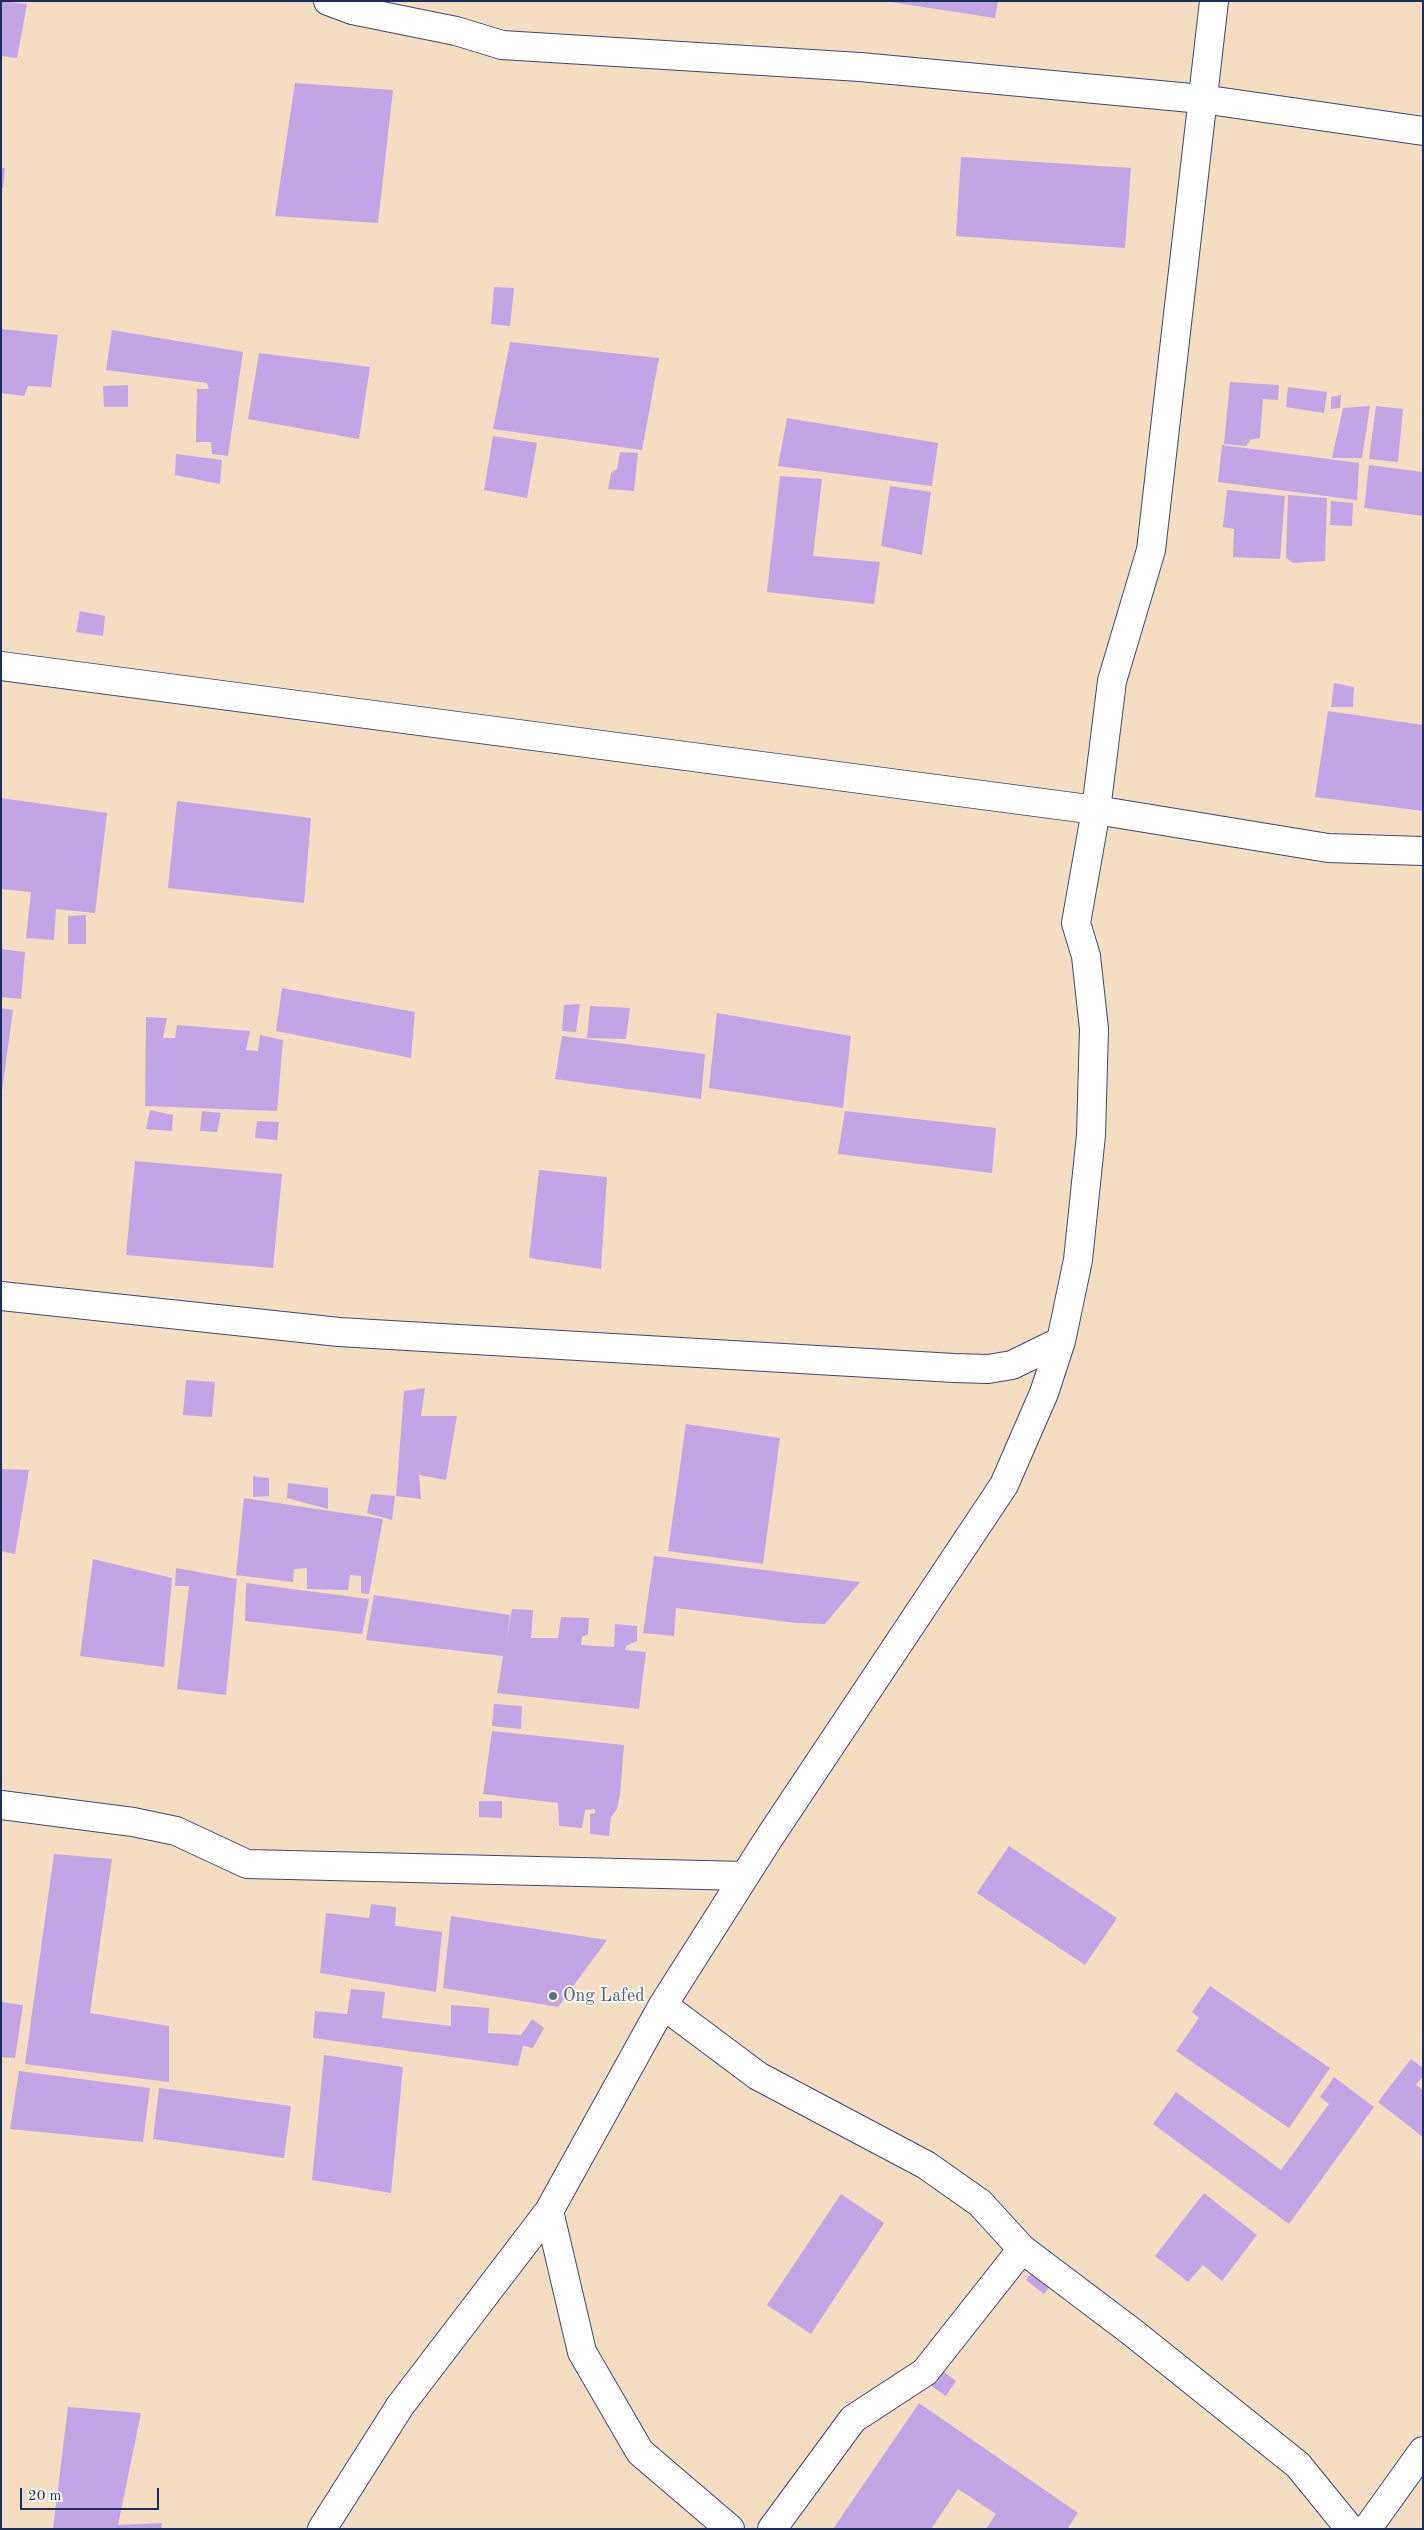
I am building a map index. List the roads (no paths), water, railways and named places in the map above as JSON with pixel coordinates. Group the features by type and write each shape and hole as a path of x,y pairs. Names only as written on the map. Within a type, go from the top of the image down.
{"street":[{"path":"328,1 352,10 456,31 502,45 860,67 1202,99 1423,131"},
{"path":"322,2529 400,2406 549,2212 663,2005 745,1876 1004,1485 1044,1393 1061,1340 1078,1260 1092,1136 1094,1029 1086,956 1076,923 1096,810 1112,681 1151,550 1214,1"},
{"path":"1,666 1096,810 1328,848 1423,851"},
{"path":"1,1296 339,1332 963,1368 988,1369 1012,1365 1061,1340"},
{"path":"1,1805 133,1822 176,1831 247,1864 745,1876"},
{"path":"663,2005 758,2076 926,2164 980,2203 1022,2249 1132,2332 1298,2464 1350,2529"},
{"path":"549,2212 582,2352 640,2452 730,2529"},
{"path":"772,2529 853,2419 925,2372 1022,2249"},
{"path":"1367,2529 1423,2451"}],"place":[{"name":"Ong Lafed","path":"553,1996"}]}
